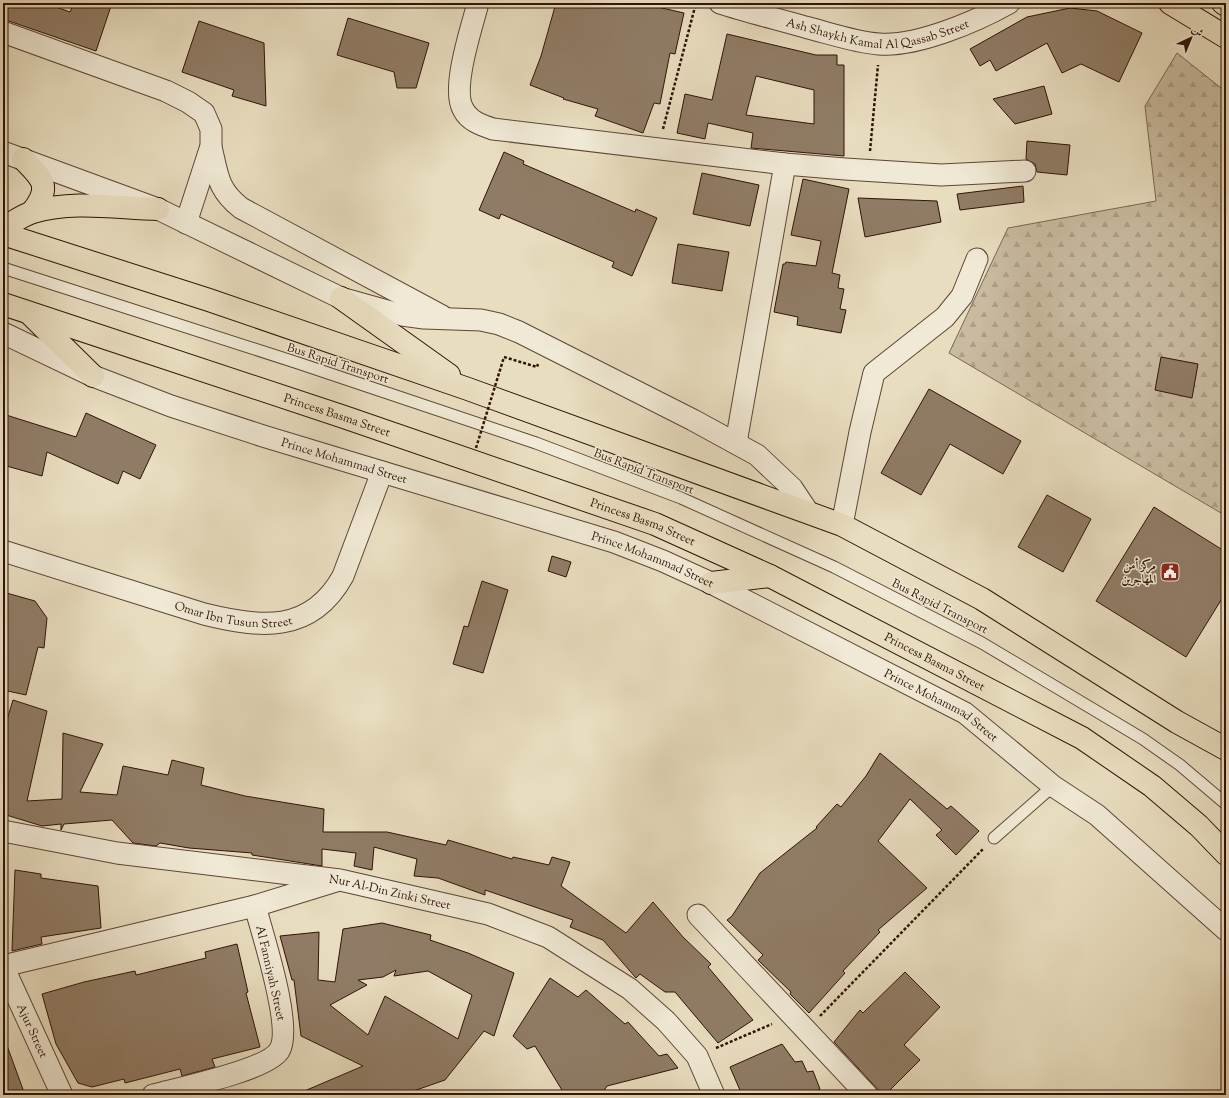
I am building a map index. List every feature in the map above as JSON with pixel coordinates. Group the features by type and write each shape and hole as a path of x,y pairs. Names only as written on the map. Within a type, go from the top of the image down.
{"main road":[{"path":"1170,3 1226,37"},
{"path":"13,155 40,177 44,187 40,202 32,212"},
{"path":"3,228 32,212 67,206 95,205 158,209"},
{"path":"3,234 209,300 468,389 842,525 982,599 1177,722 1226,749"},
{"path":"341,298 468,389"},
{"name":"Princess Basma Street","path":"3,304 344,417 655,524 770,576 1082,738 1152,786 1199,826 1226,854"},
{"path":"29,313 93,376"},
{"path":"711,583 770,576"}],"street":[{"path":"478,3 464,57 459,88 459,100 468,116 479,124 506,132 657,148 785,164 941,176 1025,171"},
{"name":"Ash Shaykh Kamal Al Qassab Street","path":"720,3 849,39 880,44 904,42 943,32 964,25 1009,3"},
{"path":"3,32 166,91 188,102 204,113 211,129 211,146 220,186 230,199 241,208 446,318"},
{"path":"186,223 211,146"},
{"path":"13,155 158,209 341,298 402,315 481,320 499,324 518,332 757,455 780,475 792,488 808,512"},
{"path":"736,443 785,164"},
{"path":"842,525 860,432 874,373 945,317 962,296 977,259"},
{"name":"Prince Mohammad Street","path":"3,333 93,376 178,408 382,472 614,542 663,561 711,583 965,713 1053,786 1097,815 1226,930"},
{"name":"Omar Ibn Tusun Street","path":"3,550 204,614 229,620 255,623 281,622 297,619 312,612 325,603 335,590 343,576 382,472"},
{"path":"3,831 117,853 340,880"},
{"name":"Nur Al-Din Zinki Street","path":"3,966 255,906 340,880 488,914 548,937 630,988 666,1021 697,1056 714,1095"},
{"name":"Al Fanniyah Street","path":"154,1095 242,1071 265,1062 279,1051 283,1037 281,1006 255,906"},
{"path":"698,915 867,1095"},
{"name":"Ajur Street","path":"3,966 62,1095"}],"lane":[{"name":"Bus Rapid Transport","path":"3,268 298,362 536,443 681,498 834,566 982,643 1143,739 1180,765 1226,804"},
{"path":"994,838 1053,786"}],"path":[{"path":"657,148 696,3"},
{"path":"869,170 880,44"},
{"path":"476,448 504,356 537,367"},
{"path":"697,1056 799,1024 994,838"}],"green space":[{"path":"1177,53 1226,92 1226,516 949,353 1008,228 1156,201 1145,106"}],"building":[{"path":"3,3 45,3 70,12 74,3 112,3 96,51 3,19"},
{"path":"556,3 640,3 684,13 675,54 670,53 660,104 654,103 643,133 595,116 598,109 563,99 564,98 530,85 541,56"},
{"path":"1070,8 1097,11 1142,33 1119,82 1081,64 1062,73 1047,43 996,71 990,60 980,66 970,49 1027,17"},
{"path":"348,18 429,43 416,88 397,88 394,72 337,55"},
{"path":"199,21 264,43 266,106 232,96 234,90 182,72"},
{"path":"727,34 816,55 837,55 837,65 844,65 844,156 751,148 753,133 708,123 705,139 677,133 685,94 712,100","holes":["756,76 814,90 814,124 746,115"]},
{"path":"1044,86 1052,114 1015,124 993,99"},
{"path":"1027,141 1070,145 1067,175 1037,172 1035,164 1026,159"},
{"path":"504,152 524,161 523,164 635,212 636,209 657,218 632,276 612,267 614,262 501,214 499,219 479,210"},
{"path":"702,173 759,185 750,226 693,214"},
{"path":"803,179 849,189 832,273 840,275 838,288 844,289 840,309 846,310 841,333 797,325 798,317 774,312 783,264 786,262 816,266 821,241 791,235"},
{"path":"1023,186 1024,202 960,210 957,194"},
{"path":"858,198 937,201 941,222 865,237"},
{"path":"678,244 729,252 722,291 672,283"},
{"path":"1161,357 1198,364 1192,398 1155,390"},
{"path":"929,389 1021,441 1003,474 950,444 921,495 881,473"},
{"path":"86,413 156,445 140,479 123,471 118,484 47,452 42,476 3,465 3,414 76,437"},
{"path":"1047,495 1091,519 1063,572 1018,547"},
{"name":"مركز أمن المهاجرين","path":"1154,507 1226,552 1226,592 1186,657 1096,601"},
{"path":"552,556 571,562 566,577 548,571"},
{"path":"482,581 508,590 483,673 453,664 464,626 468,627"},
{"path":"3,592 35,601 47,618 44,648 38,647 26,695 3,690"},
{"path":"13,700 47,711 27,801 62,799 63,733 103,744 80,792 117,795 123,766 168,775 172,760 204,768 201,785 245,796 324,809 323,832 387,832 446,845 448,840 512,859 513,857 549,865 552,857 570,862 561,886 626,933 653,902 683,937 711,964 708,967 753,1020 718,1043 675,992 665,992 640,974 636,978 603,940 570,927 573,920 485,890 485,895 438,878 414,876 417,859 374,847 372,870 354,866 356,853 322,849 322,866 252,855 252,853 189,848 160,843 156,846 133,843 112,820 64,824 61,830 61,824 42,826 3,814 3,733"},
{"path":"880,753 947,809 951,806 979,831 956,855 936,835 942,830 910,799 878,841 927,888 878,930 880,932 843,971 845,973 809,1013 790,994 791,992 758,960 763,955 727,920 732,916 760,873 817,828 816,827 837,804 841,807 866,776"},
{"path":"15,870 41,874 41,878 98,886 101,928 41,937 42,944 12,951"},
{"path":"382,923 431,935 430,940 468,953 514,973 494,1036 484,1031 445,1080 402,1095 295,1095 363,1066 301,1036 294,980 292,980 280,936 319,932 318,980 335,982 343,929","holes":["396,970 394,976 428,971 472,995 458,1039 385,996 368,1035 330,1005 367,985 358,980 383,977"]},
{"path":"237,944 248,992 246,993 260,1047 212,1059 215,1067 182,1076 180,1069 125,1083 124,1079 92,1087 78,1083 56,1044 42,994 84,982 135,971 136,975 206,958 205,952"},
{"path":"905,972 940,1007 904,1045 920,1060 885,1095 883,1095 834,1042 860,1010 863,1013"},
{"path":"550,978 578,997 586,990 625,1024 628,1022 659,1056 667,1054 678,1068 607,1086 601,1095 565,1095 535,1046 527,1049 513,1036"},
{"path":"3,1040 5,1040 25,1095 3,1095"},
{"path":"782,1044 795,1062 802,1061 807,1072 813,1071 820,1089 808,1095 742,1095 730,1067"}],"place":[{"name":"مركز أمن المهاجرين","path":"1170,572"}]}
